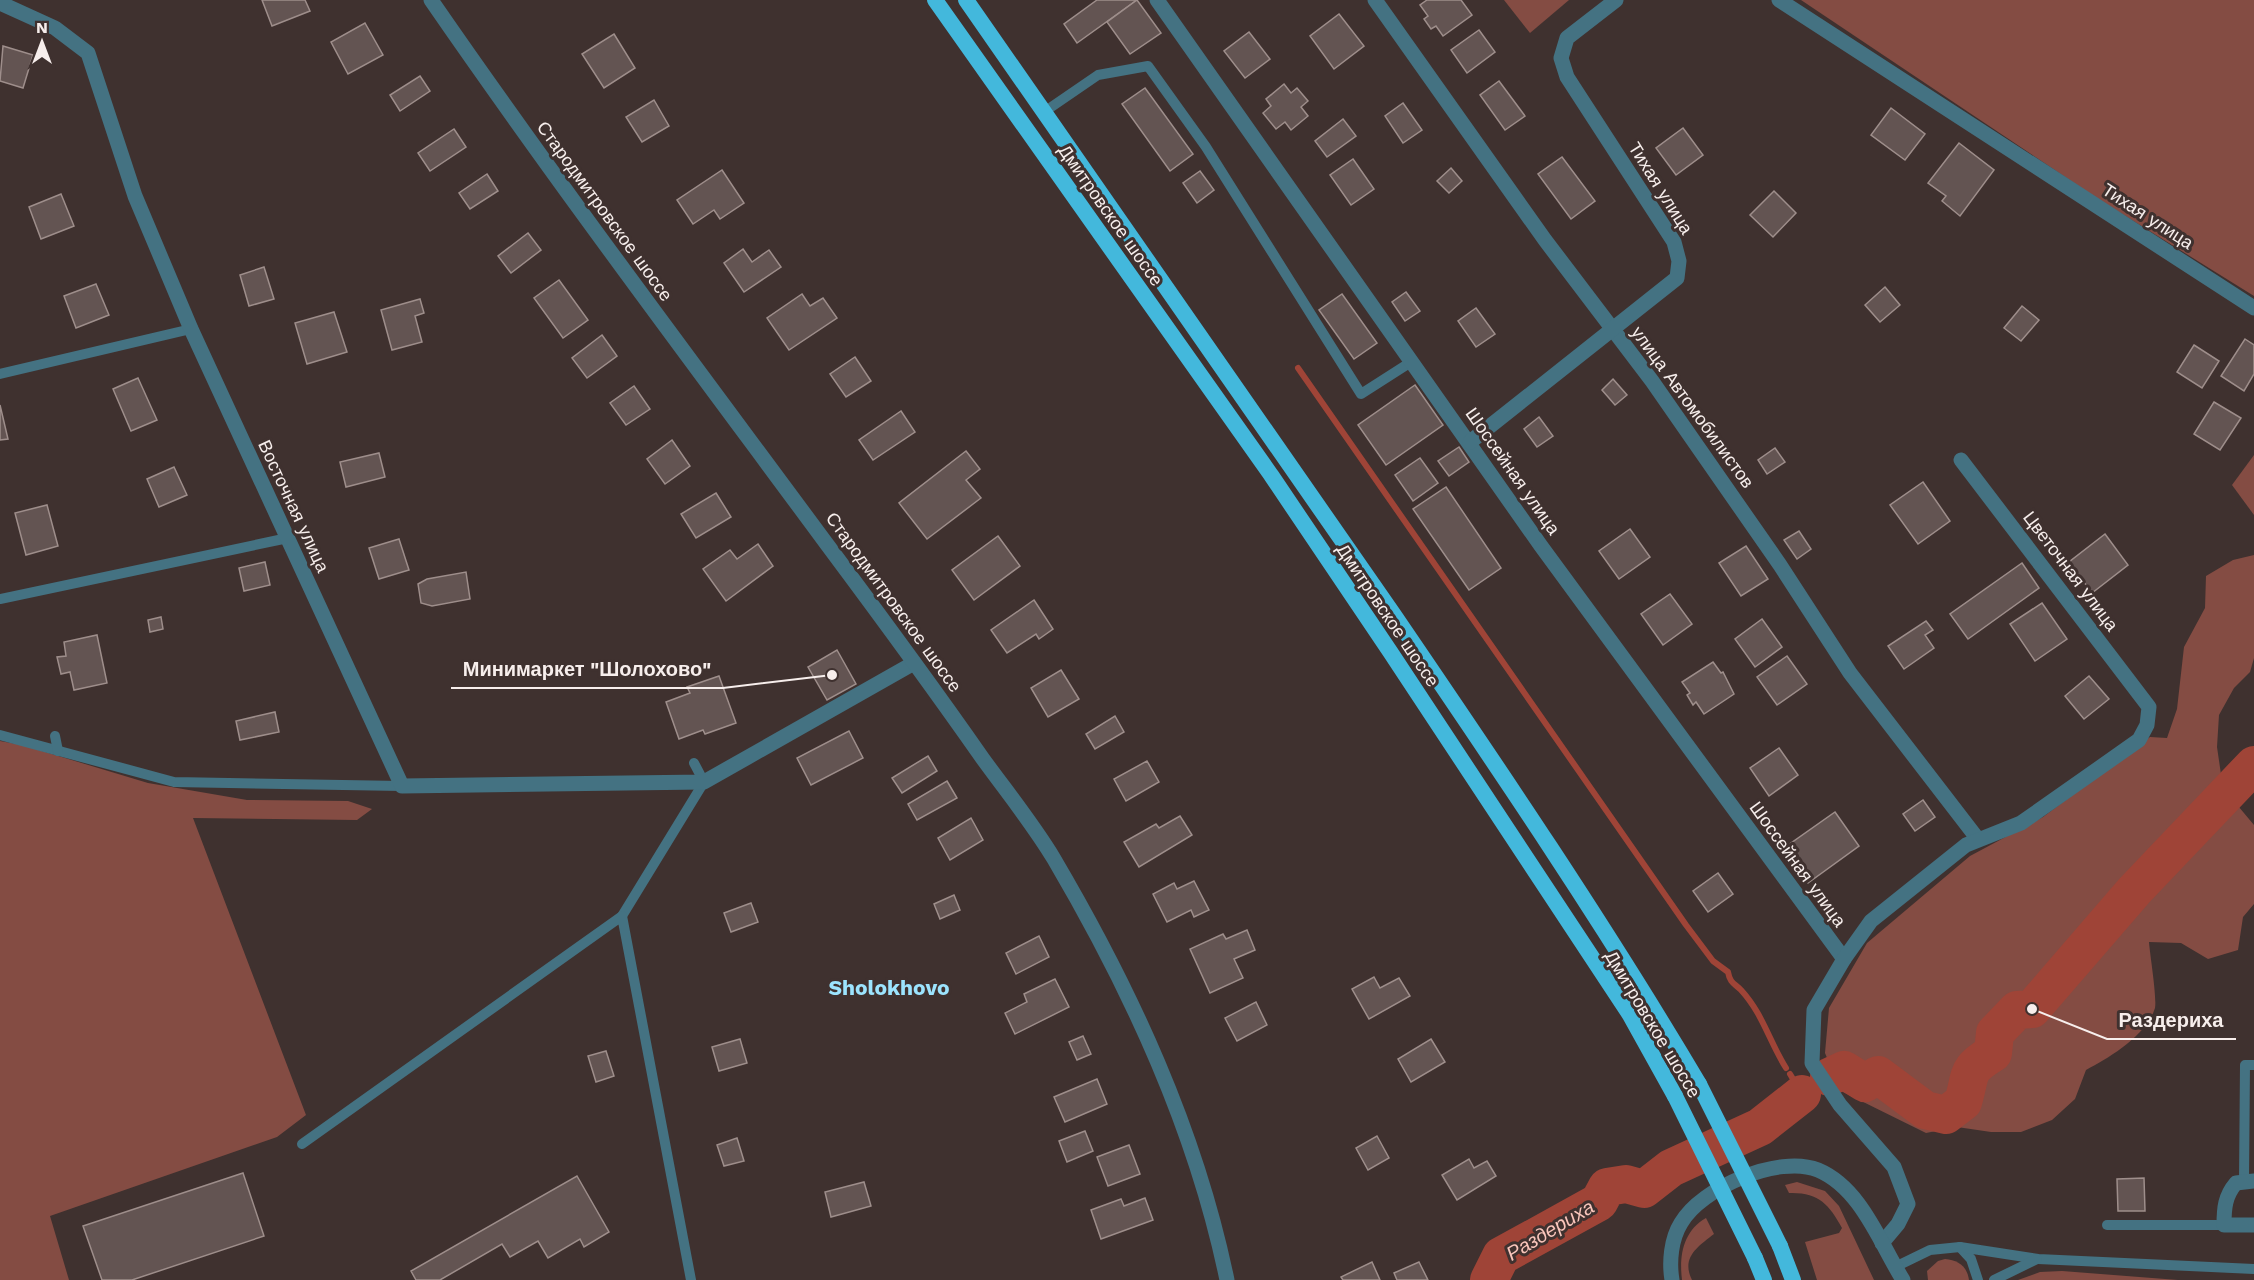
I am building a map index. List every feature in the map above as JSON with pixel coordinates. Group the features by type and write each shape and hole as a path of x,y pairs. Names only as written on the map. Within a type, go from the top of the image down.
{"highway":[{"name":"Дмитровское шоссе","path":"935,0 1264,466 1378,633 1630,1015 1675,1095 1764,1280"},
{"name":"Дмитровское шоссе","path":"966,0 1284,454 1475,734 1651,1002 1699,1084 1780,1246 1793,1280"}],"street":[{"name":"Стародмитровское шоссе","path":"431,0 507,110 914,663 1052,855 1120,981 1190,1142 1215,1221 1227,1280"},
{"name":"Шоссейная улица","path":"1157,0 1548,556 1844,959"},
{"name":"улица Автомобилистов","path":"1375,0 1780,565 1850,674 1977,838"},
{"name":"Тихая улица","path":"1470,442 1677,278 1679,261 1674,242 1567,77 1561,58 1567,38 1616,0"},
{"name":"Тихая улица","path":"1779,0 2254,308"},
{"name":"Восточная улица","path":"0,3 55,28 88,53 135,196 191,329 402,786"},
{"name":"Цветочная улица","path":"1961,460 2149,707 2147,725 2139,740 2021,823 1977,838"},
{"path":"402,786 704,782 914,663"},
{"path":"1882,1243 1898,1224 1908,1204 1894,1167 1840,1105 1812,1063 1814,1010 1844,959 1871,921 1977,838"},
{"path":"1672,1280 1673,1242 1686,1214 1711,1192 1764,1169 1791,1167 1816,1170 1845,1190 1882,1243 1899,1273"},
{"path":"2249,1181 2236,1183 2226,1197 2224,1225 2254,1225"}],"lane":[{"path":"1044,112 1098,75 1148,66 1206,147 1360,394 1412,362"},
{"path":"0,374 191,329"},
{"path":"0,599 288,538"},
{"path":"0,735 174,782 402,786"},
{"path":"55,736 58,751"},
{"path":"302,1144 622,916 704,782 694,763"},
{"path":"622,916 693,1280"},
{"path":"2249,1181 2245,1065 2254,1065"},
{"path":"2107,1225 2224,1225"},
{"path":"1959,1247 1971,1259 1978,1280"},
{"path":"1899,1273 1929,1250 1959,1247 2038,1259 2254,1269"},
{"path":"1994,1280 2038,1259"}],"shaded area":[{"path":"1504,0 1569,0 1530,33"},
{"path":"1801,0 2254,0 2254,296 2098,199"},
{"path":"2254,455 2254,515 2232,485"},
{"path":"2254,555 2254,658 2250,672 2234,688 2219,715 2217,747 2223,788 2254,825 2254,904 2243,917 2238,950 2208,959 2181,943 2149,942 2155,1003 2151,1018 2126,1045 2086,1070 2075,1099 2052,1120 2021,1132 1991,1132 1957,1127 1926,1133 1841,1091 1825,1053 1829,1008 1867,943 1970,856 2043,817 2150,737 2167,738 2177,709 2184,647 2205,608 2206,576 2233,560"},
{"path":"0,741 22,745 148,783 247,800 348,801 372,809 357,820 193,818 306,1115 277,1137 50,1216 69,1280 0,1280"},
{"path":"1797,1182 1825,1191 1839,1206 1874,1280 1817,1280 1805,1242 1839,1233 1842,1228 1822,1201 1808,1195 1789,1193 1785,1185"},
{"path":"1706,1218 1714,1234 1697,1248 1690,1259 1688,1265 1692,1280 1682,1280 1681,1262 1684,1245 1692,1230"},
{"path":"1945,1259 1961,1265 1969,1280 1928,1280 1927,1271 1938,1261"},
{"path":"2062,1271 2178,1280 2018,1280 2040,1272"}],"building":[{"path":"262,0 305,0 310,11 272,26"},
{"path":"1097,0 1137,0 1077,43 1064,24"},
{"path":"1137,0 1161,33 1130,54 1107,22"},
{"path":"1427,0 1461,0 1472,15 1443,36 1436,26 1431,29 1424,19 1428,16 1420,5"},
{"path":"1339,14 1364,46 1334,69 1310,36"},
{"path":"365,23 383,55 348,74 331,42"},
{"path":"1479,30 1495,52 1467,73 1451,50"},
{"path":"1249,32 1270,59 1245,78 1224,51"},
{"path":"614,34 635,68 604,88 582,54"},
{"path":"3,46 33,55 23,88 0,81"},
{"path":"420,76 430,91 400,111 390,95"},
{"path":"1499,81 1525,116 1505,130 1480,95"},
{"path":"1284,84 1291,93 1297,88 1308,101 1301,107 1308,116 1291,130 1285,122 1276,129 1263,113 1271,106 1266,99"},
{"path":"1145,88 1193,154 1170,171 1122,104"},
{"path":"654,100 669,126 642,142 626,117"},
{"path":"1403,103 1422,130 1403,143 1385,116"},
{"path":"1891,108 1925,134 1905,160 1871,135"},
{"path":"1343,119 1356,136 1327,157 1315,141"},
{"path":"1683,128 1703,155 1676,175 1656,148"},
{"path":"454,129 466,147 430,171 418,153"},
{"path":"1959,143 1994,170 1960,216 1942,201 1946,196 1928,183"},
{"path":"1562,157 1595,201 1571,219 1538,174"},
{"path":"1353,159 1374,189 1351,205 1330,175"},
{"path":"1451,168 1462,181 1449,193 1437,181"},
{"path":"722,170 744,203 720,219 714,210 693,224 677,200"},
{"path":"1200,171 1214,190 1197,203 1183,183"},
{"path":"487,174 498,191 470,209 459,193"},
{"path":"1774,191 1796,213 1773,237 1750,215"},
{"path":"61,194 74,226 41,239 29,207"},
{"path":"528,233 541,250 511,273 498,256"},
{"path":"743,249 752,262 769,250 781,267 744,292 724,263"},
{"path":"264,267 274,299 249,306 240,275"},
{"path":"559,280 588,320 563,338 534,298"},
{"path":"96,284 109,315 76,328 64,296"},
{"path":"1885,287 1900,305 1880,322 1865,305"},
{"path":"1406,292 1420,311 1405,321 1392,302"},
{"path":"802,294 810,306 823,298 837,318 789,350 767,318"},
{"path":"1342,294 1377,343 1354,359 1319,310"},
{"path":"420,299 424,313 415,316 422,342 392,350 381,310"},
{"path":"2022,306 2039,320 2021,341 2004,328"},
{"path":"1476,308 1495,334 1476,347 1458,321"},
{"path":"334,312 347,352 307,364 295,323"},
{"path":"602,335 617,356 587,378 572,358"},
{"path":"2245,339 2254,345 2254,374 2244,391 2221,376"},
{"path":"2194,345 2219,361 2202,388 2177,372"},
{"path":"855,357 871,381 846,397 830,374"},
{"path":"138,378 157,420 131,431 113,389"},
{"path":"1613,379 1627,395 1615,405 1602,390"},
{"path":"1415,385 1443,425 1386,465 1358,425"},
{"path":"634,386 650,409 626,425 610,403"},
{"path":"2214,402 2241,418 2220,450 2194,434"},
{"path":"0,405 8,439 0,440"},
{"path":"901,411 915,432 873,460 859,440"},
{"path":"1539,417 1553,436 1537,447 1524,429"},
{"path":"672,440 690,466 665,484 647,459"},
{"path":"1459,447 1469,462 1449,476 1438,461"},
{"path":"1775,448 1785,462 1767,474 1758,460"},
{"path":"966,451 980,469 966,480 981,498 927,539 899,503"},
{"path":"379,453 385,477 346,487 340,462"},
{"path":"1420,458 1438,483 1413,501 1395,475"},
{"path":"174,467 187,495 159,507 147,479"},
{"path":"1923,482 1950,521 1918,544 1890,505"},
{"path":"1446,487 1501,568 1469,590 1413,509"},
{"path":"716,493 731,517 696,538 681,514"},
{"path":"47,505 58,546 26,555 15,513"},
{"path":"1630,529 1650,557 1619,579 1599,551"},
{"path":"1799,531 1811,549 1797,559 1784,540"},
{"path":"2105,534 2128,565 2092,593 2069,562"},
{"path":"998,536 1020,566 974,600 952,570"},
{"path":"399,539 409,570 379,579 369,548"},
{"path":"758,544 773,566 726,601 703,569 730,550 737,559"},
{"path":"1746,546 1768,579 1741,596 1719,563"},
{"path":"265,562 270,585 244,591 239,568"},
{"path":"2022,563 2039,588 1968,639 1950,614"},
{"path":"466,572 470,599 432,606 421,603 418,584 427,579"},
{"path":"1670,594 1692,624 1663,645 1641,614"},
{"path":"1034,600 1053,629 1039,639 1036,634 1007,653 991,630"},
{"path":"2042,603 2067,639 2035,661 2010,624"},
{"path":"161,617 163,629 150,632 148,620"},
{"path":"1762,619 1782,647 1755,667 1735,639"},
{"path":"1926,621 1933,630 1925,635 1934,648 1904,669 1888,646"},
{"path":"97,635 107,683 74,690 70,672 61,674 57,657 66,656 64,642"},
{"path":"837,650 856,684 827,700 808,667"},
{"path":"1787,656 1807,684 1777,705 1757,677"},
{"path":"1713,662 1721,673 1723,672 1734,694 1704,714 1696,702 1693,705 1687,695 1690,693 1682,682"},
{"path":"1061,670 1079,699 1048,717 1031,688"},
{"path":"719,676 736,723 705,734 703,730 679,739 666,702 690,693 687,687"},
{"path":"2089,676 2109,699 2084,719 2065,696"},
{"path":"275,712 279,732 240,740 236,721"},
{"path":"1115,716 1124,732 1095,749 1086,734"},
{"path":"849,731 863,758 811,785 797,758"},
{"path":"1779,748 1798,775 1769,796 1750,768"},
{"path":"928,756 937,771 902,793 892,778"},
{"path":"1147,761 1159,782 1126,801 1114,779"},
{"path":"947,781 957,798 917,820 908,804"},
{"path":"1923,800 1935,817 1915,831 1903,814"},
{"path":"1835,812 1859,846 1808,883 1784,848"},
{"path":"1180,816 1192,835 1139,867 1124,842 1156,824 1159,828"},
{"path":"971,818 983,840 950,860 938,838"},
{"path":"1718,873 1733,894 1708,912 1693,891"},
{"path":"1194,881 1209,910 1194,917 1191,910 1167,922 1153,894 1174,883 1177,889"},
{"path":"954,895 960,910 940,919 934,904"},
{"path":"751,903 758,922 731,932 724,913"},
{"path":"1247,930 1255,950 1234,959 1243,978 1210,993 1190,949 1223,934 1226,939"},
{"path":"1039,936 1049,957 1016,974 1006,953"},
{"path":"1374,977 1380,988 1399,978 1410,996 1369,1019 1352,989"},
{"path":"1055,979 1069,1007 1015,1034 1005,1013 1027,1002 1024,994"},
{"path":"1256,1002 1267,1025 1237,1041 1225,1018"},
{"path":"1083,1036 1091,1054 1077,1060 1069,1042"},
{"path":"740,1039 747,1063 719,1071 712,1047"},
{"path":"1431,1039 1445,1062 1411,1082 1398,1059"},
{"path":"606,1051 614,1076 596,1082 588,1056"},
{"path":"1097,1079 1107,1104 1065,1122 1054,1097"},
{"path":"1085,1131 1093,1151 1067,1162 1059,1141"},
{"path":"1377,1136 1389,1158 1368,1170 1356,1148"},
{"path":"737,1138 744,1161 724,1166 717,1145"},
{"path":"1129,1145 1140,1174 1108,1186 1097,1157"},
{"path":"1469,1159 1474,1168 1487,1161 1496,1176 1457,1200 1442,1175"},
{"path":"243,1173 264,1236 132,1280 102,1280 83,1226"},
{"path":"577,1176 609,1232 584,1247 580,1239 548,1258 538,1241 510,1257 502,1244 440,1280 416,1280 411,1271"},
{"path":"2144,1178 2145,1211 2118,1211 2117,1179"},
{"path":"864,1182 871,1206 831,1217 825,1192"},
{"path":"1145,1198 1153,1220 1101,1239 1091,1210 1121,1199 1124,1206"},
{"path":"1372,1262 1380,1280 1343,1280 1341,1277"},
{"path":"1419,1262 1428,1280 1397,1280 1394,1273"}],"waterway":[{"path":"1298,368 1686,925 1713,961 1728,972 1731,981 1749,999 1786,1068"},
{"name":"Раздериха","path":"1829,1077 1844,1070 1865,1083 1878,1075 1925,1110 1946,1115 1963,1102 1973,1069 1993,1053 1995,1033 2017,1010 2032,1009 2134,891 2254,765"},
{"path":"1790,1074 1802,1094"},
{"name":"Раздериха","path":"1489,1280 1501,1256 1599,1202 1607,1187 1626,1184 1644,1189 1671,1168 1760,1127 1802,1094"}],"place":[{"name":"Минимаркет \"Шолохово\"","path":"832,675"},
{"name":"Раздериха","path":"2032,1009"}],"district":[{"name":"Sholokhovo","path":"889,987"}]}
